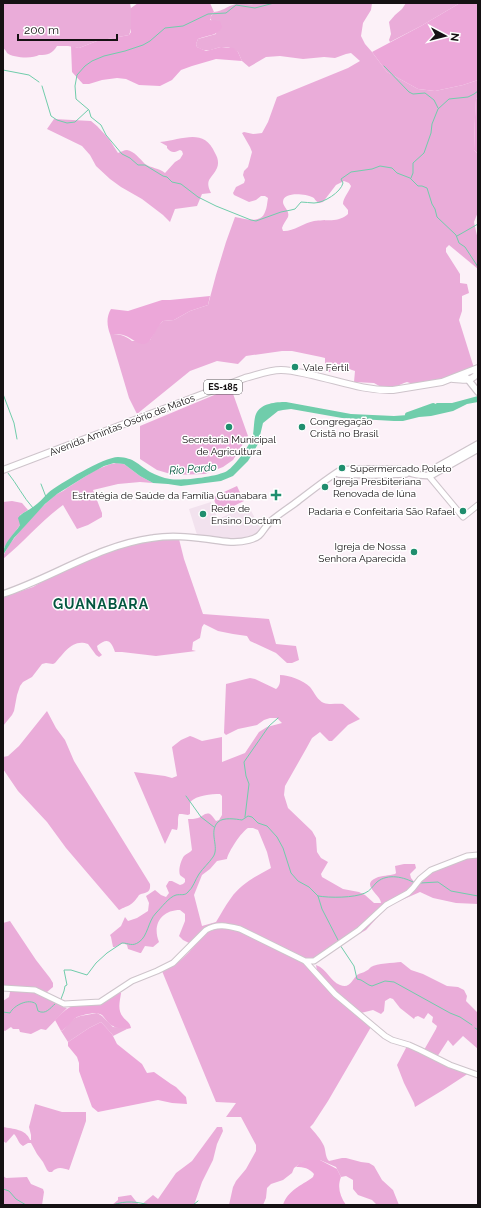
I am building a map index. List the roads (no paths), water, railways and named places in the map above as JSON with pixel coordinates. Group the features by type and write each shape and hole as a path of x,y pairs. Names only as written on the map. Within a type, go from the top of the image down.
{"main road":[{"name":"ES-185","path":"452,379 478,368"},
{"name":"Avenida Amintas Osório de Matos","path":"3,470 245,378 270,371 290,371 378,390 393,390 452,379"},
{"path":"476,375 468,372 468,380 477,390"},
{"path":"452,379 468,380 476,375"},
{"path":"476,375 477,390"},
{"path":"428,475 433,470 478,444"},
{"path":"3,594 40,580 105,550 135,541 169,536 241,542 260,535 273,520 338,473 390,469 406,470 408,472 428,475 434,474 478,449"}],"street":[{"path":"428,475 463,517 478,505"},
{"path":"305,961 313,961 317,959 362,928 386,905 408,893 420,879 432,870 467,856 478,855"},
{"path":"3,988 32,989 41,992 60,1003 100,1002 132,980 170,965 206,930 219,925 232,927 240,929 305,961 335,994 385,1036 392,1040 409,1045 450,1065 478,1075"},
{"path":"315,972 314,965 317,959"}],"waterway":[{"path":"274,3 255,8 236,5 226,13 208,14 183,26 165,28 143,45 92,61 77,75 75,86 76,99 89,110 91,117 101,125 106,135 122,154 130,158 138,165 145,165 167,177 172,182 181,184 198,197 251,220 256,221 281,212 295,209 301,202 318,203 327,199 339,190 343,183 341,179 351,172 372,169 380,166 392,168 397,173 410,178 418,186 427,188 437,217 456,235 459,243 465,247 478,267"},
{"path":"384,66 409,92 413,94 425,93 434,100 438,108"},
{"path":"3,70 29,75 39,82"},
{"path":"42,86 51,116 57,120 67,123 75,122 88,110"},
{"path":"411,178 413,173 413,163 424,153 438,109 449,99 468,97 478,91"},
{"path":"457,236 478,224"},
{"path":"3,394 14,423 17,439"},
{"name":"Rio Pardo","path":"408,415 433,406"},
{"path":"8,473 33,508"},
{"path":"41,484 46,497"},
{"path":"245,817 249,784 244,762 269,726 278,718"},
{"path":"186,796 201,817 214,827"},
{"path":"61,999 65,986 67,985 64,970 71,970 87,975 96,963 107,953 122,943 132,945 139,942 144,936 153,916 165,903 173,896 186,894 190,890 199,874 215,853 214,830 218,822 223,819 242,820 248,816 252,817 258,823 267,826 277,837 283,848 291,873 298,881 309,887 318,896 322,909 339,942"},
{"path":"318,896 342,897 360,895 368,891 381,879 391,877 406,879 415,883"},
{"path":"420,883 438,882 451,891 478,896"},
{"path":"340,945 354,966 357,979 372,986 385,981 394,982 460,1017 472,1025"},
{"path":"3,1012 10,1013 15,1007 26,1002 33,1002 36,1004 38,1011 41,1012 48,1010 55,1004"},
{"path":"3,1189 9,1191 16,1199 26,1205"},
{"path":"193,1205 198,1201"},
{"path":"113,1205 122,1202 150,1205"}],"place":[{"name":"Vale Fértil","path":"295,367"},
{"name":"Secretaria Municipal de Agricultura","path":"229,427"},
{"name":"Congregação Cristã no Brasil","path":"302,427"},
{"name":"Supermercado Poleto","path":"342,468"},
{"name":"Igreja Presbiteriana Renovada de Iúna","path":"325,487"},
{"name":"Estratégia de Saúde da Família Guanabara","path":"276,495"},
{"name":"Padaria e Confeitaria São Rafael","path":"463,511"},
{"name":"Rede de Ensino Doctum","path":"203,514"},
{"name":"Igreja de Nossa Senhora Aparecida","path":"414,552"}],"district":[{"name":"GUANABARA","path":"101,604"}]}
